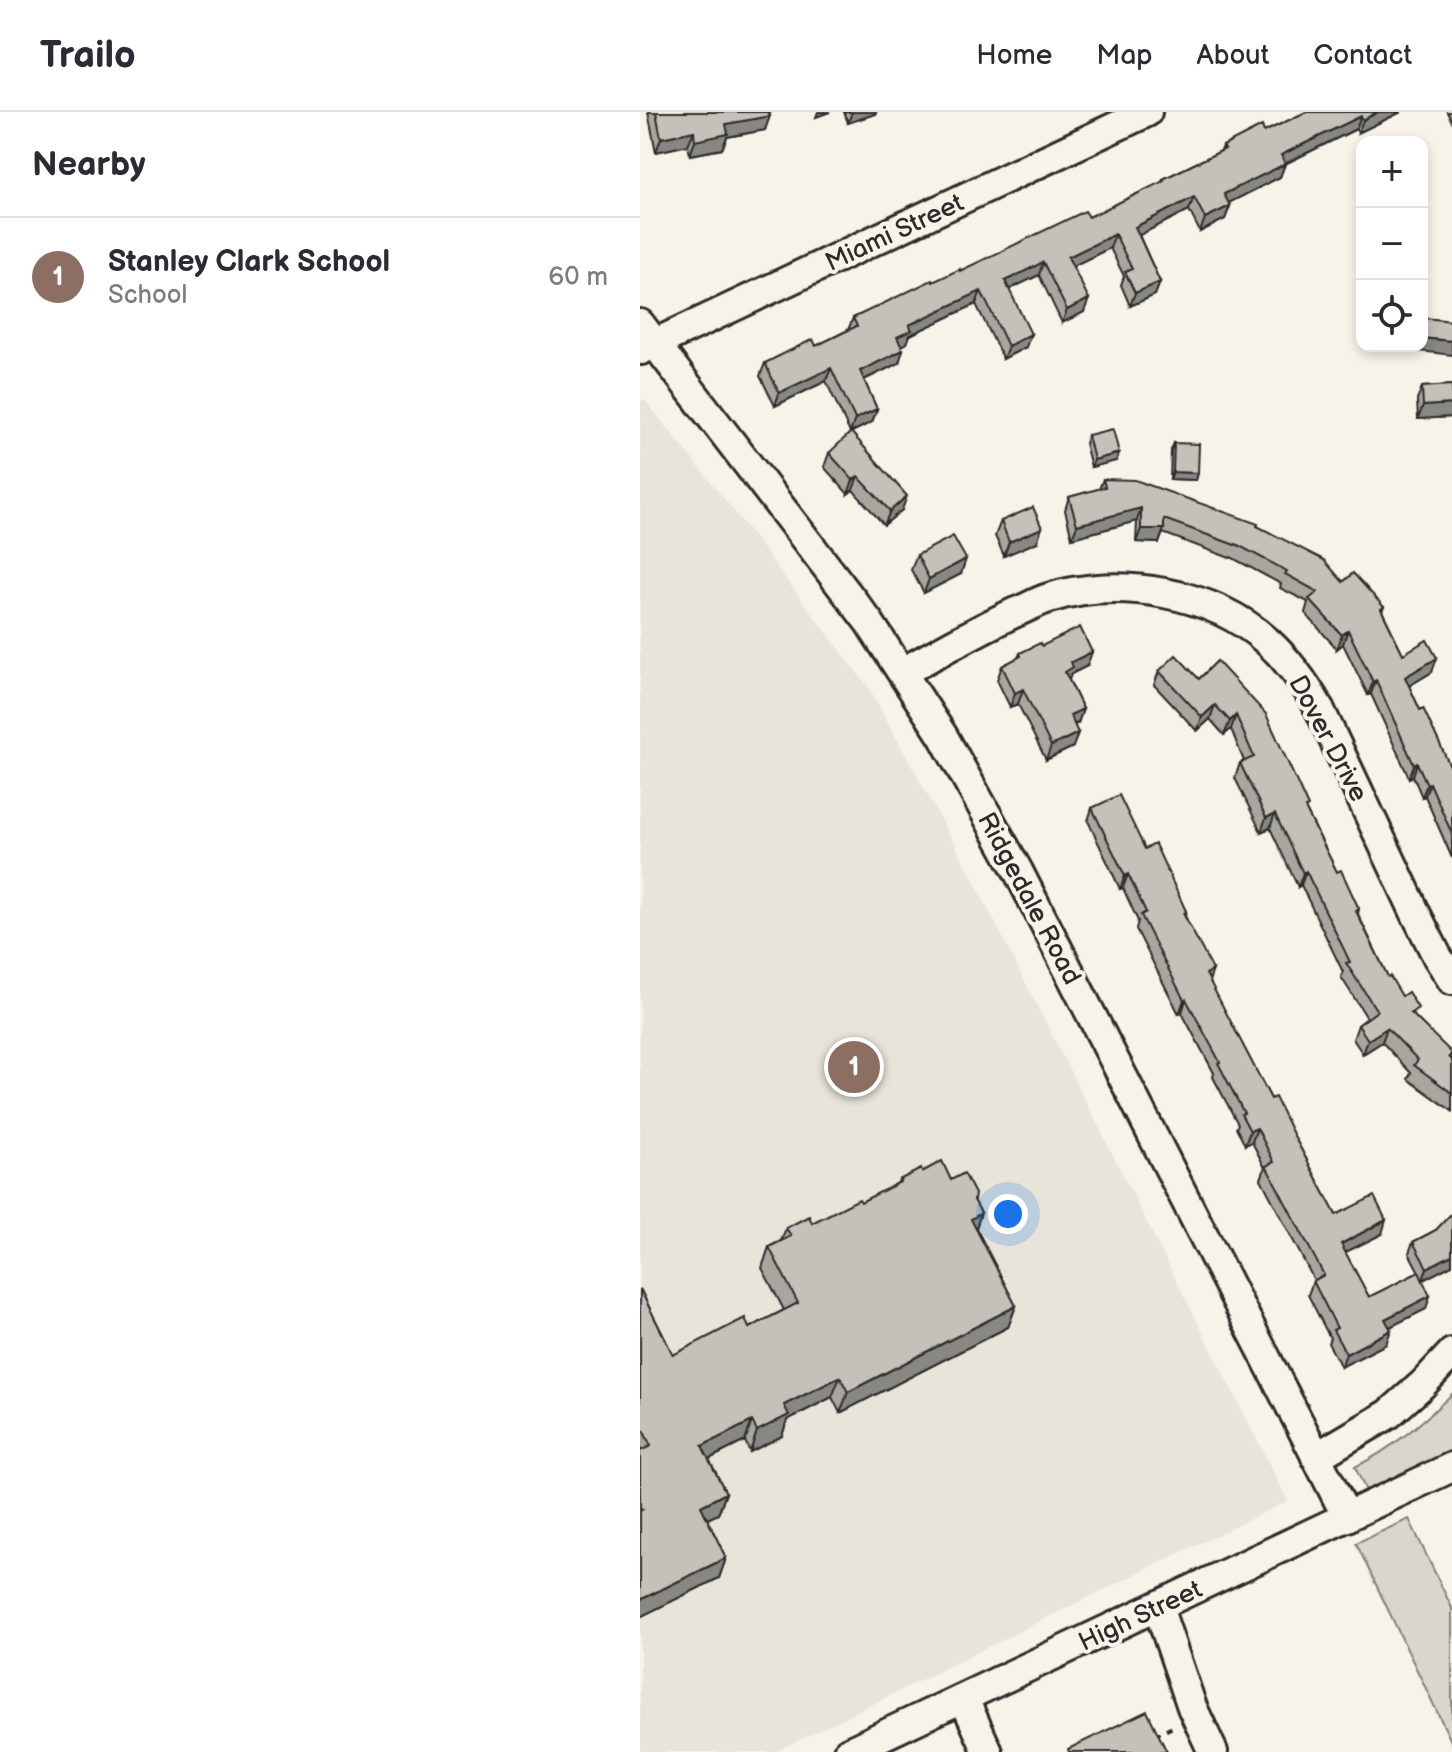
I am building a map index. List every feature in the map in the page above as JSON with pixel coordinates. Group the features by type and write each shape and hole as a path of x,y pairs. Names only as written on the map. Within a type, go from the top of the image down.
{"street":[{"name":"Miami Street","path":"645,339 1147,112"},
{"name":"Ridgedale Road","path":"645,339 869,622 943,736 1018,871 1347,1517"},
{"name":"Dover Drive","path":"903,672 978,629 1048,598 1077,591 1111,587 1162,593 1188,599 1241,622 1266,640 1305,683 1423,928 1452,980"},
{"path":"1316,1457 1389,1414 1452,1353"},
{"name":"High Street","path":"848,1752 1442,1472"},
{"path":"1158,1607 1192,1707 1213,1752"},
{"path":"964,1699 988,1752"}],"path":[{"path":"1148,1739 1155,1735 1159,1744"}],"shaded area":[{"path":"645,400 869,688 967,867 1288,1501 775,1752 640,1752 640,402"},
{"path":"1452,1394 1452,1454 1367,1493 1355,1467 1406,1435"},
{"path":"1409,1519 1452,1608 1452,1743 1356,1543"}],"building":[{"path":"656,112 769,112 770,116 726,124 728,134 695,141 694,131 661,138"},
{"path":"1306,112 1378,112 1363,120 1361,116 1281,155 1285,164 1224,194 1230,206 1205,218 1194,197 1135,227 1160,282 1135,293 1125,272 1132,269 1115,234 1068,257 1089,299 1067,310 1043,262 1005,281 1031,334 1008,346 981,291 909,325 912,330 897,337 903,350 860,371 877,409 855,419 831,368 779,393 765,363 813,339 816,346 857,326 853,318 932,280 960,271 1085,211 1089,217 1225,149 1223,146 1262,126 1264,132"},
{"path":"1428,318 1452,321 1452,341 1428,339"},
{"path":"1452,385 1452,404 1423,406 1422,387"},
{"path":"1113,429 1119,453 1094,460 1088,435"},
{"path":"851,432 907,496 890,511 858,476 853,480 829,453"},
{"path":"1174,443 1199,444 1198,473 1173,472"},
{"path":"1103,479 1135,480 1258,524 1324,560 1343,582 1353,573 1384,607 1381,609 1403,654 1427,640 1437,658 1405,677 1452,770 1452,834 1430,783 1427,784 1417,763 1414,765 1376,680 1373,682 1348,630 1342,635 1309,599 1318,592 1285,574 1287,571 1236,544 1164,519 1164,529 1141,529 1141,508 1077,525 1069,497 1105,487"},
{"path":"1033,507 1042,528 1009,542 1001,521"},
{"path":"953,536 966,559 929,579 917,555"},
{"path":"1080,627 1092,652 1071,662 1073,667 1065,672 1083,709 1070,715 1078,733 1051,746 1023,689 1015,693 1002,666 1040,643 1042,646"},
{"path":"1176,655 1199,679 1217,661 1266,714 1308,807 1305,808 1337,872 1341,870 1359,909 1356,911 1388,977 1402,996 1408,992 1418,1008 1411,1013 1452,1053 1449,1057 1452,1060 1452,1093 1414,1065 1418,1060 1387,1028 1368,1040 1358,1025 1377,1011 1346,963 1350,962 1275,814 1266,818 1240,763 1254,757 1236,715 1230,721 1215,705 1202,717 1159,671"},
{"path":"1119,795 1145,849 1155,844 1186,911 1183,913 1213,970 1206,974 1336,1215 1374,1196 1386,1220 1341,1244 1369,1297 1419,1272 1430,1296 1385,1319 1391,1330 1346,1354 1333,1330 1337,1328 1313,1281 1324,1275 1266,1166 1274,1162 1257,1128 1250,1131 1241,1114 1244,1113 1220,1062 1141,915 1146,912 1092,808"},
{"path":"942,1161 951,1180 964,1173 975,1194 974,1200 981,1213 971,1219 1016,1306 848,1392 840,1377 784,1405 789,1415 757,1431 752,1421 702,1446 726,1493 701,1506 726,1558 640,1600 640,1511 643,1509 640,1508 640,1451 651,1446 640,1424 640,1289 673,1355 745,1318 749,1328 798,1303 769,1247 791,1236 786,1228 809,1216 812,1223 859,1199 861,1202 899,1180"},
{"path":"1452,1213 1452,1255 1427,1268 1413,1242 1436,1230"},
{"path":"1147,1711 1167,1752 1069,1752 1068,1749"}],"place":[{"name":"Stanley Clark School","path":"854,1067"}]}
